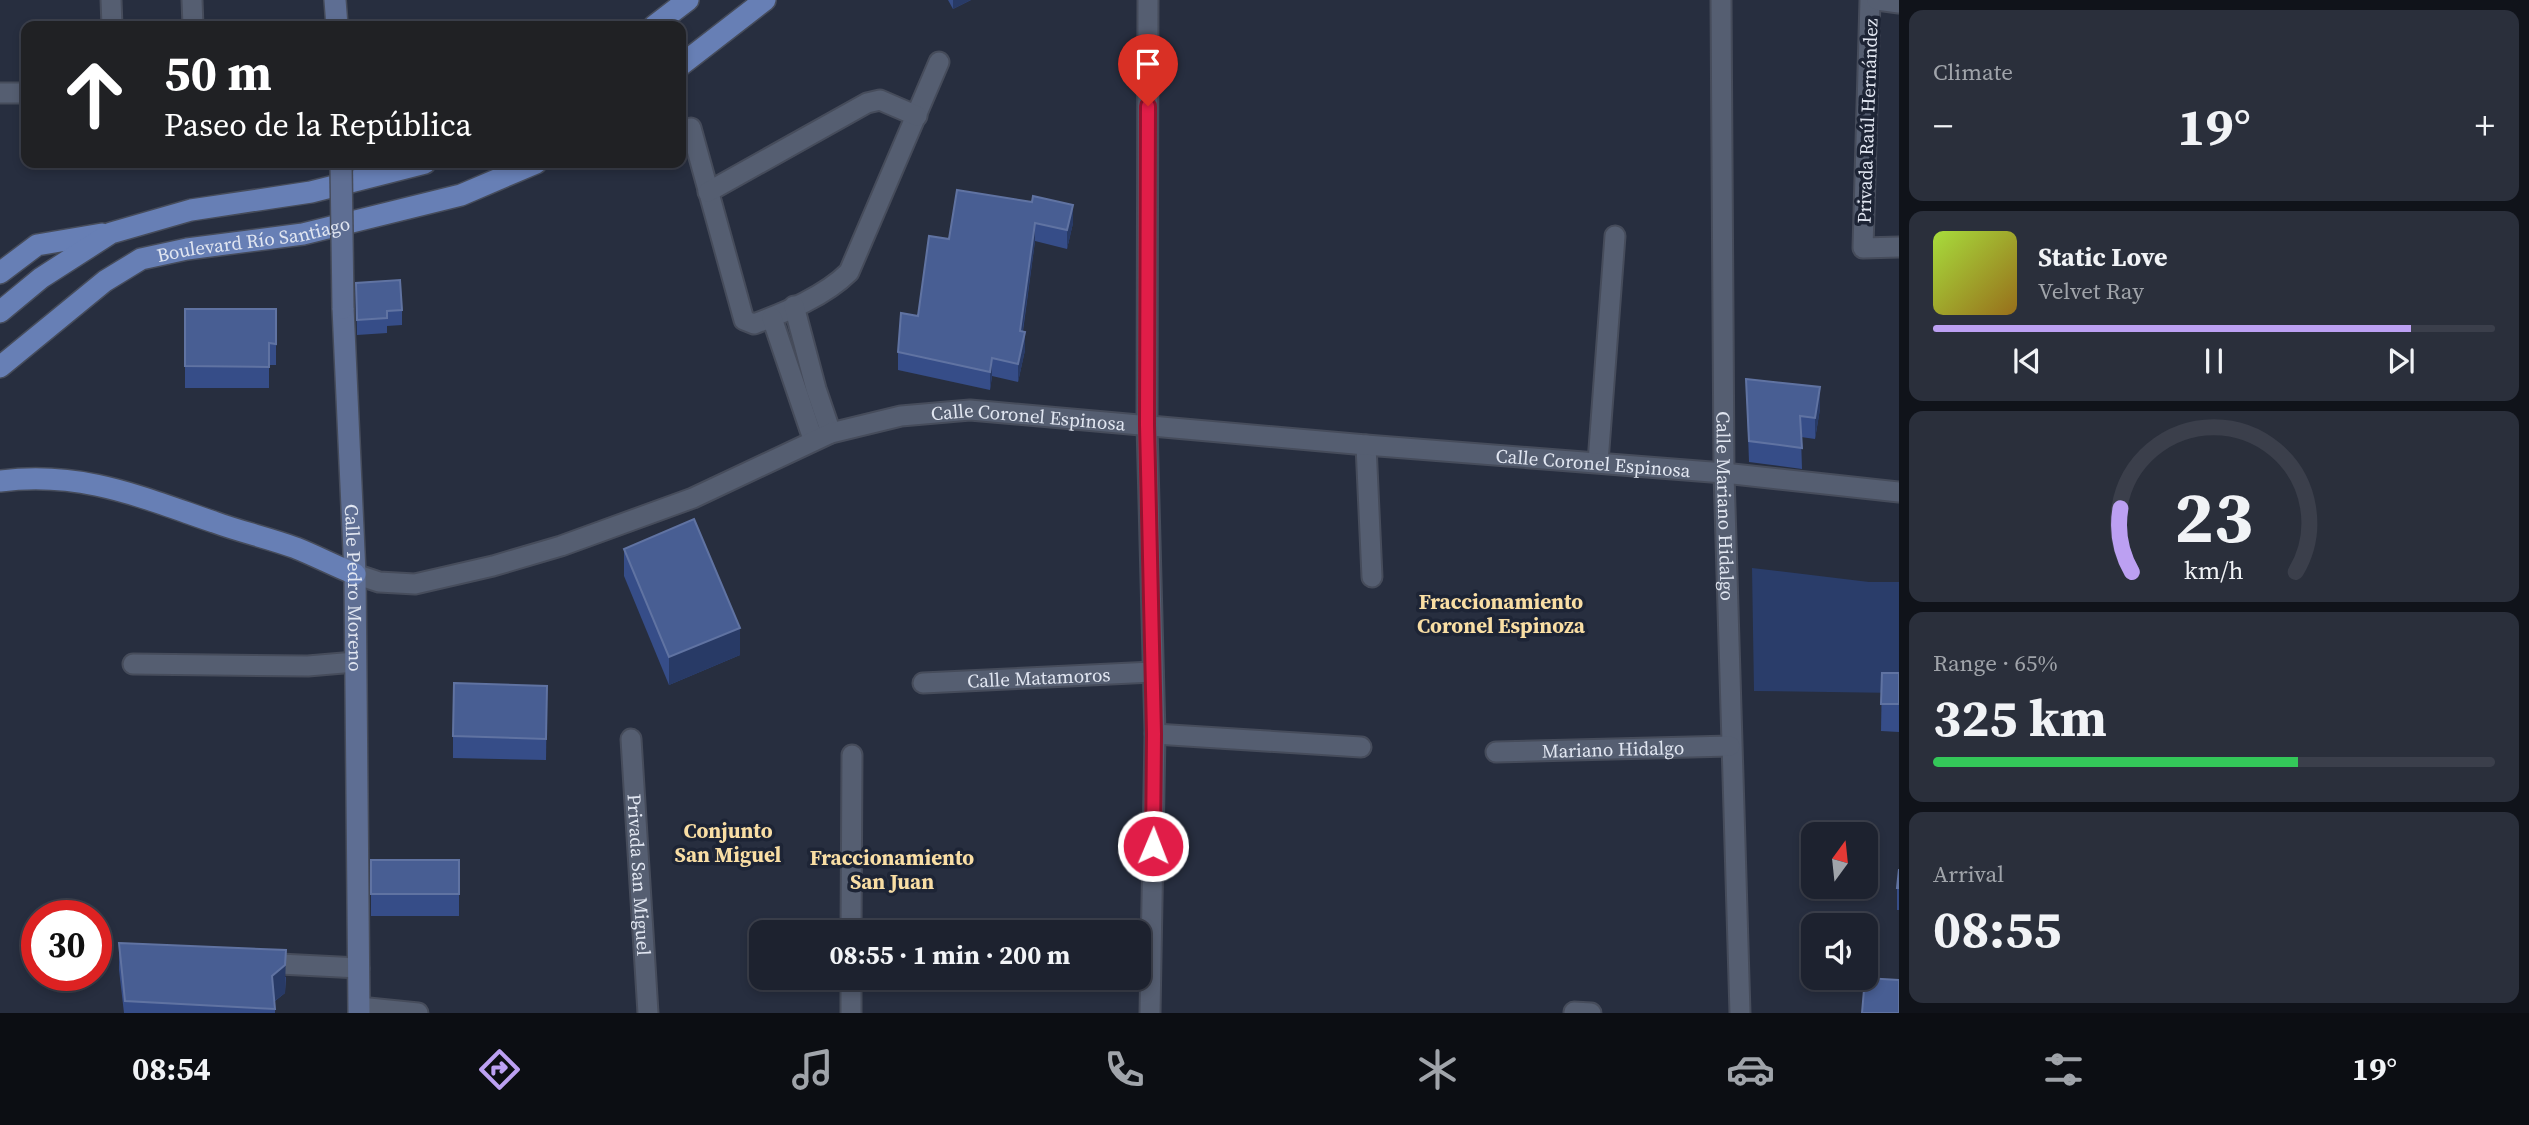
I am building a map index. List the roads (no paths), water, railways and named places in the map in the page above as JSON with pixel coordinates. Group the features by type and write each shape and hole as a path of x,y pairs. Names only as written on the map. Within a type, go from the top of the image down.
{"main road":[{"path":"661,21 688,0"},
{"path":"686,61 765,0"},
{"name":"Boulevard Río Santiago","path":"0,312 41,278 111,233 191,209 311,191 405,168"},
{"name":"Boulevard Río Santiago","path":"0,367 105,281 141,258 187,249 303,234 461,195 524,168"},
{"path":"0,273 37,245 111,233"},
{"path":"0,481 29,477 74,480 141,495 294,548 355,574"}],"street":[{"path":"111,0 112,21"},
{"path":"192,0 193,21"},
{"path":"335,0 337,21"},
{"path":"1148,0 1147,425 1154,734 1150,1013"},
{"name":"Calle Mariano Hidalgo","path":"1721,0 1724,473 1740,1013"},
{"name":"Privada Raúl Hernández","path":"1870,0 1863,248 1899,247"},
{"path":"1877,0 1899,3"},
{"path":"691,128 744,320 754,324 772,318 837,284 849,272 939,62"},
{"path":"0,93 21,93"},
{"path":"708,192 867,103 880,100 917,116"},
{"name":"Calle Pedro Moreno","path":"341,168 343,308 355,574 359,1010"},
{"path":"1598,462 1615,236"},
{"path":"794,306 816,389 822,436"},
{"path":"772,318 799,394 822,436"},
{"name":"Calle Coronel Espinosa","path":"355,574 379,582 415,584 493,566 561,546 693,498 822,436 901,416 970,410 1724,473 1899,492"},
{"path":"1366,445 1372,577"},
{"path":"133,664 308,666 355,662"},
{"name":"Calle Matamoros","path":"923,683 1153,672"},
{"path":"1154,734 1361,747"},
{"name":"Privada San Miguel","path":"631,739 648,1013"},
{"name":"Mariano Hidalgo","path":"1496,752 1730,746"},
{"path":"851,920 852,755"},
{"path":"238,962 359,968"},
{"path":"851,990 851,1013"},
{"path":"359,1010 418,1013"}],"district":[{"name":"Fraccionamiento Coronel Espinoza","path":"1501,613"},
{"name":"Conjunto San Miguel","path":"728,842"},
{"name":"Fraccionamiento San Juan","path":"892,869"}]}
